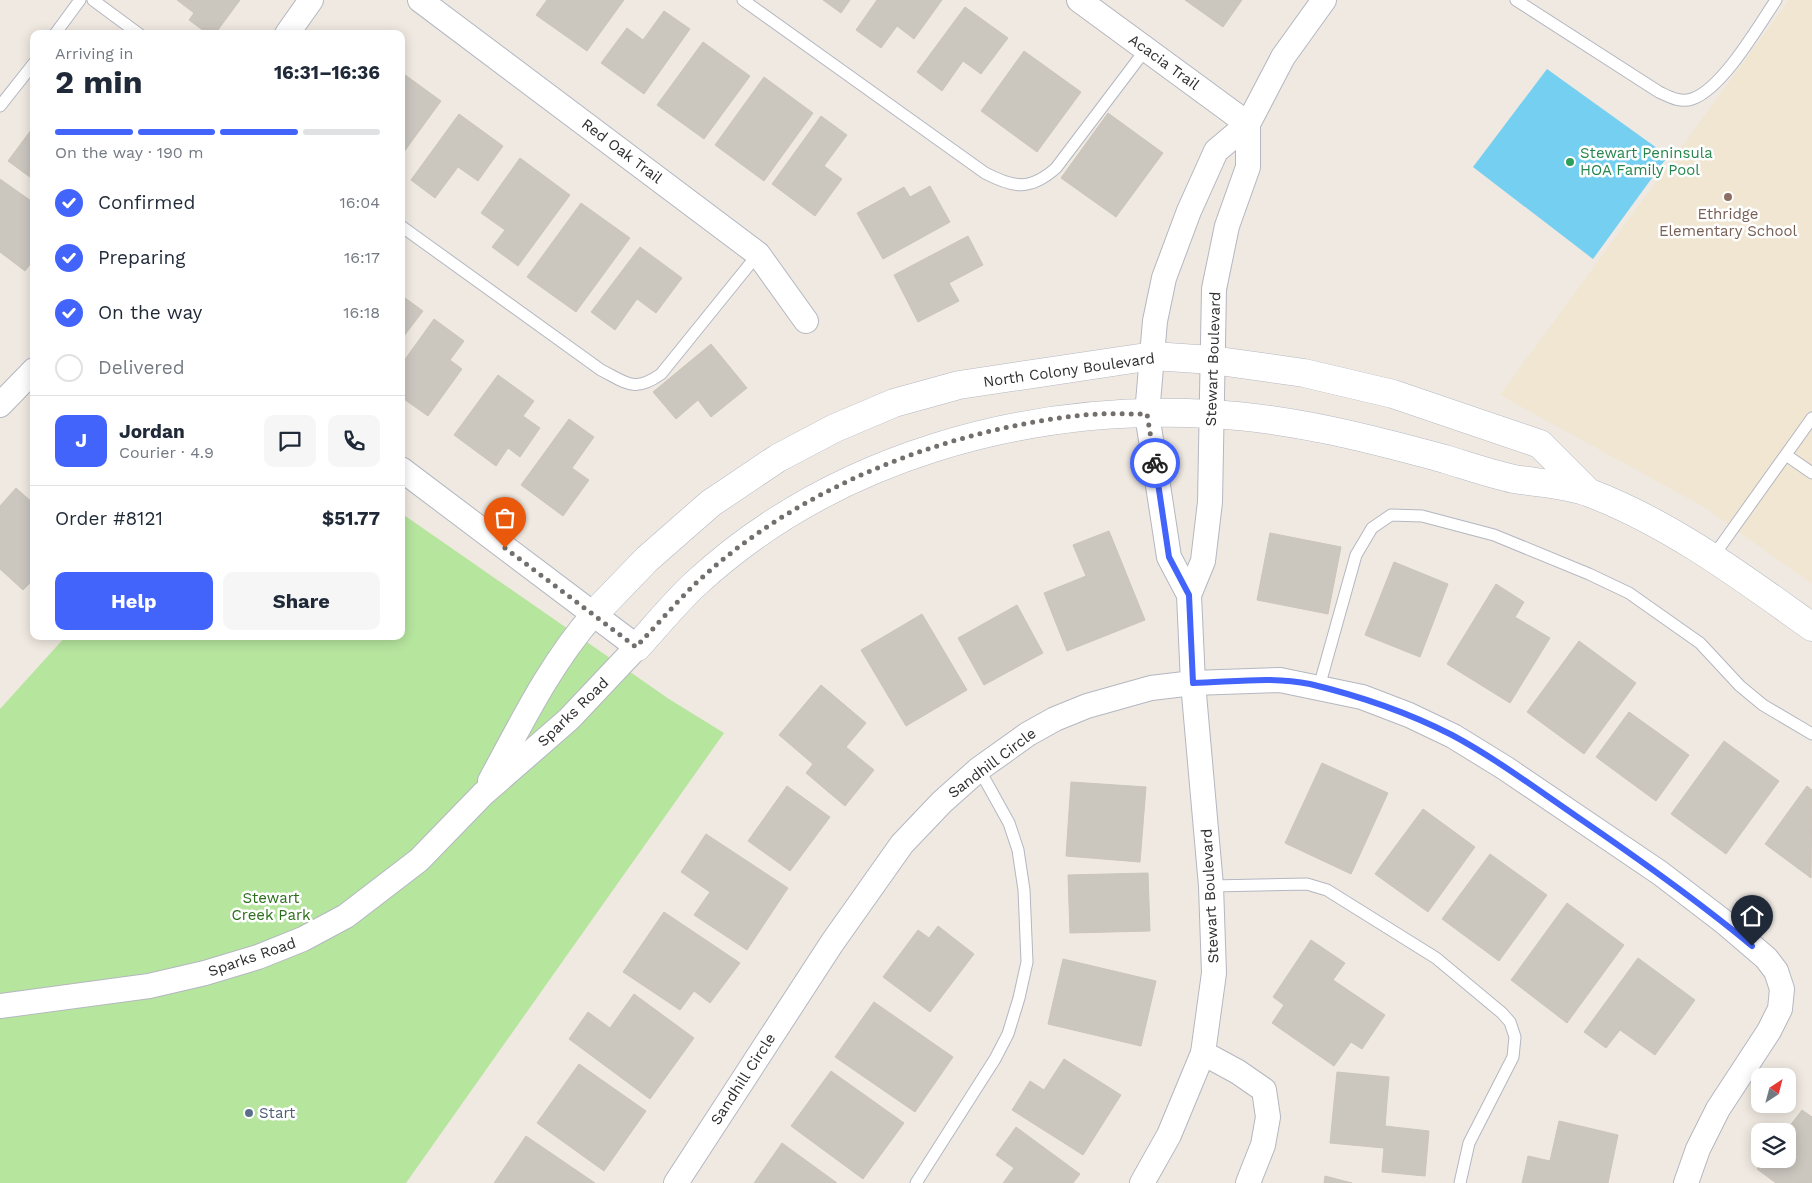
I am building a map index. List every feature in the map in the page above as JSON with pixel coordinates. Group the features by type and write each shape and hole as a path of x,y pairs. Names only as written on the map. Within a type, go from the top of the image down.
{"main road":[{"name":"North Colony Boulevard","path":"593,615 647,559 711,504 778,458 835,428 894,403 959,385 1153,356 1212,360 1304,373 1375,390 1487,424 1540,444 1588,491"},
{"name":"North Colony Boulevard","path":"636,647 694,585 777,521 835,488 888,464 959,439 1038,422 1084,415 1210,414 1313,426 1354,435 1505,477 1588,491 1660,526 1712,558 1812,627"}],"street":[{"path":"290,30 311,0"},
{"name":"Red Oak Trail","path":"420,0 758,254 806,321"},
{"name":"Acacia Trail","path":"1079,0 1248,124"},
{"name":"Stewart Boulevard","path":"1189,595 1169,557 1147,414 1155,321 1164,278 1189,211 1216,151 1248,124 1283,57 1324,0"},
{"name":"Stewart Boulevard","path":"1142,1183 1169,1135 1203,1053 1214,973 1211,886 1193,683 1189,595 1203,561 1210,502 1210,414 1214,289 1226,226 1248,167 1248,124"},
{"path":"0,405 30,374"},
{"path":"405,472 636,647"},
{"name":"Sparks Road","path":"483,794 537,695 575,636 593,615"},
{"name":"Sparks Road","path":"0,1006 149,986 258,957 304,939 346,916 419,860 483,794 569,719 636,647"},
{"name":"Sandhill Circle","path":"676,1183 832,943 902,844 942,802 979,770 1028,734 1055,719 1087,706 1152,688 1193,683 1280,680 1362,697 1409,715 1453,736 1505,768 1660,873 1724,922 1766,958 1776,971 1782,989 1780,1009 1769,1031 1718,1109 1698,1149 1686,1183"},
{"path":"1203,1053 1238,1072 1264,1090 1268,1117 1263,1145 1248,1183"}],"lane":[{"path":"58,30 80,0"},
{"path":"93,0 134,30"},
{"path":"744,0 985,173 1004,183 1018,185 1032,184 1046,177 1056,168 1146,49"},
{"path":"1516,0 1659,92 1676,100 1691,99 1708,91 1724,74 1776,0"},
{"path":"0,106 30,68"},
{"path":"405,229 601,370 631,384 646,385 661,374 758,254"},
{"path":"1712,558 1812,418"},
{"path":"1786,455 1812,473"},
{"path":"1319,687 1356,555 1372,528 1391,515 1422,516 1494,535 1589,574 1629,593 1700,643 1740,686 1763,705 1812,734"},
{"path":"916,1183 995,1059 1008,1034 1027,962 1024,890 1018,850 1009,823 979,770"},
{"path":"1211,886 1307,884 1327,890 1436,958 1502,1013 1510,1022 1515,1037 1513,1057 1470,1143 1460,1183"}],"shaded area":[{"name":"Ethridge Elementary School","path":"1789,0 1812,0 1812,584 1704,507 1500,395"}],"green space":[{"name":"Stewart Creek Park","path":"405,516 669,699 724,733 406,1183 0,1183 0,709 62,640 405,640"}],"water":[{"name":"Stewart Peninsula HOA Family Pool","path":"1547,69 1668,156 1593,259 1473,167"}],"building":[{"path":"177,0 240,0 218,30 203,30 189,20 194,13"},
{"path":"547,0 624,0 587,51 536,15"},
{"path":"823,0 850,0 841,13"},
{"path":"877,0 942,0 914,39 897,26 881,48 856,30"},
{"path":"1185,0 1242,0 1223,27"},
{"path":"965,7 1008,38 981,74 963,61 942,91 917,72"},
{"path":"664,11 690,29 644,94 601,63 627,28 643,40"},
{"path":"703,42 750,76 704,139 657,105"},
{"path":"1024,51 1081,92 1037,152 981,111"},
{"path":"405,75 441,101 405,150"},
{"path":"764,77 813,113 764,181 715,145"},
{"path":"1108,113 1163,153 1116,217 1061,178"},
{"path":"459,114 503,146 478,181 458,167 435,198 411,180"},
{"path":"821,116 847,135 824,166 842,179 815,216 772,184"},
{"path":"30,131 30,177 8,161"},
{"path":"520,158 570,195 518,266 492,247 505,230 481,213"},
{"path":"0,179 30,200 30,264 25,271 0,252"},
{"path":"930,186 950,222 883,259 857,213 904,187 910,197"},
{"path":"581,203 630,238 576,312 527,277"},
{"path":"968,236 983,265 949,283 959,301 918,322 894,275"},
{"path":"640,247 682,278 656,313 637,299 615,330 591,312"},
{"path":"405,298 423,311 405,335"},
{"path":"434,319 464,341 450,360 462,369 428,416 405,400 405,359"},
{"path":"711,344 747,388 711,417 698,400 676,419 653,392"},
{"path":"498,375 534,401 523,416 540,428 520,457 508,448 496,466 454,435"},
{"path":"569,419 594,437 572,468 589,480 563,516 521,485"},
{"path":"16,488 30,500 30,583 23,590 0,569 0,506"},
{"path":"1109,531 1145,620 1067,651 1044,593 1086,576 1073,545"},
{"path":"1270,533 1341,547 1328,614 1257,600"},
{"path":"1394,562 1448,584 1420,657 1365,635"},
{"path":"1496,584 1524,602 1515,617 1550,638 1510,703 1447,664"},
{"path":"1017,605 1043,653 984,685 958,638"},
{"path":"922,614 967,690 906,726 861,650"},
{"path":"1579,641 1636,683 1584,754 1527,712"},
{"path":"821,685 866,723 846,747 874,770 845,806 806,773 813,764 779,735"},
{"path":"1629,712 1689,755 1656,801 1596,757"},
{"path":"1724,741 1779,781 1726,854 1671,814"},
{"path":"1322,763 1388,793 1351,874 1285,843"},
{"path":"1071,782 1146,787 1140,862 1066,856"},
{"path":"787,786 830,817 790,871 748,841"},
{"path":"1807,786 1812,790 1811,878 1765,844"},
{"path":"1423,809 1475,847 1428,912 1375,874"},
{"path":"706,834 788,888 747,950 694,915 710,892 681,872"},
{"path":"1490,854 1547,895 1499,961 1442,919"},
{"path":"1148,873 1150,931 1070,933 1068,875"},
{"path":"1567,903 1624,945 1567,1023 1511,980"},
{"path":"664,912 740,963 710,1003 694,991 680,1010 623,972"},
{"path":"938,926 974,954 930,1012 883,977 918,930 929,938"},
{"path":"1311,940 1345,963 1333,980 1385,1015 1362,1049 1351,1042 1334,1066 1272,1023 1284,1005 1273,997"},
{"path":"1638,958 1695,1000 1655,1055 1620,1030 1606,1048 1584,1032"},
{"path":"1063,959 1156,981 1141,1046 1048,1024"},
{"path":"634,994 694,1038 650,1099 569,1039 588,1012 610,1028"},
{"path":"874,1002 953,1057 915,1112 835,1057"},
{"path":"1064,1059 1121,1095 1083,1155 1012,1110 1030,1081 1044,1090"},
{"path":"579,1064 646,1111 604,1171 537,1123"},
{"path":"831,1071 904,1123 863,1179 791,1126"},
{"path":"1337,1072 1389,1077 1385,1126 1429,1131 1425,1176 1382,1172 1384,1148 1330,1143"},
{"path":"1802,1110 1812,1117 1812,1183 1776,1183 1757,1169 1796,1168 1796,1123 1792,1123"},
{"path":"1559,1121 1618,1135 1608,1183 1522,1183 1528,1156 1550,1161"},
{"path":"1016,1127 1080,1174 1073,1183 1003,1183 1014,1168 996,1155"},
{"path":"526,1136 595,1183 494,1183"},
{"path":"782,1143 837,1183 754,1183"},
{"path":"1325,1176 1352,1183 1324,1183"}],"way so far":[{"path":"505,548 636,647 694,585 777,521 835,488 888,464 959,439 1038,422 1084,415 1147,414 1155,463"}],"place":[{"name":"Stewart Peninsula HOA Family Pool","path":"1570,162"},
{"name":"Ethridge Elementary School","path":"1728,197"},
{"name":"Start","path":"249,1113"}],"route":[{"path":"1155,463 1169,557 1189,595 1193,683 1280,680 1311,684 1362,697 1409,715 1453,736 1505,768 1660,873 1752,946"}]}
